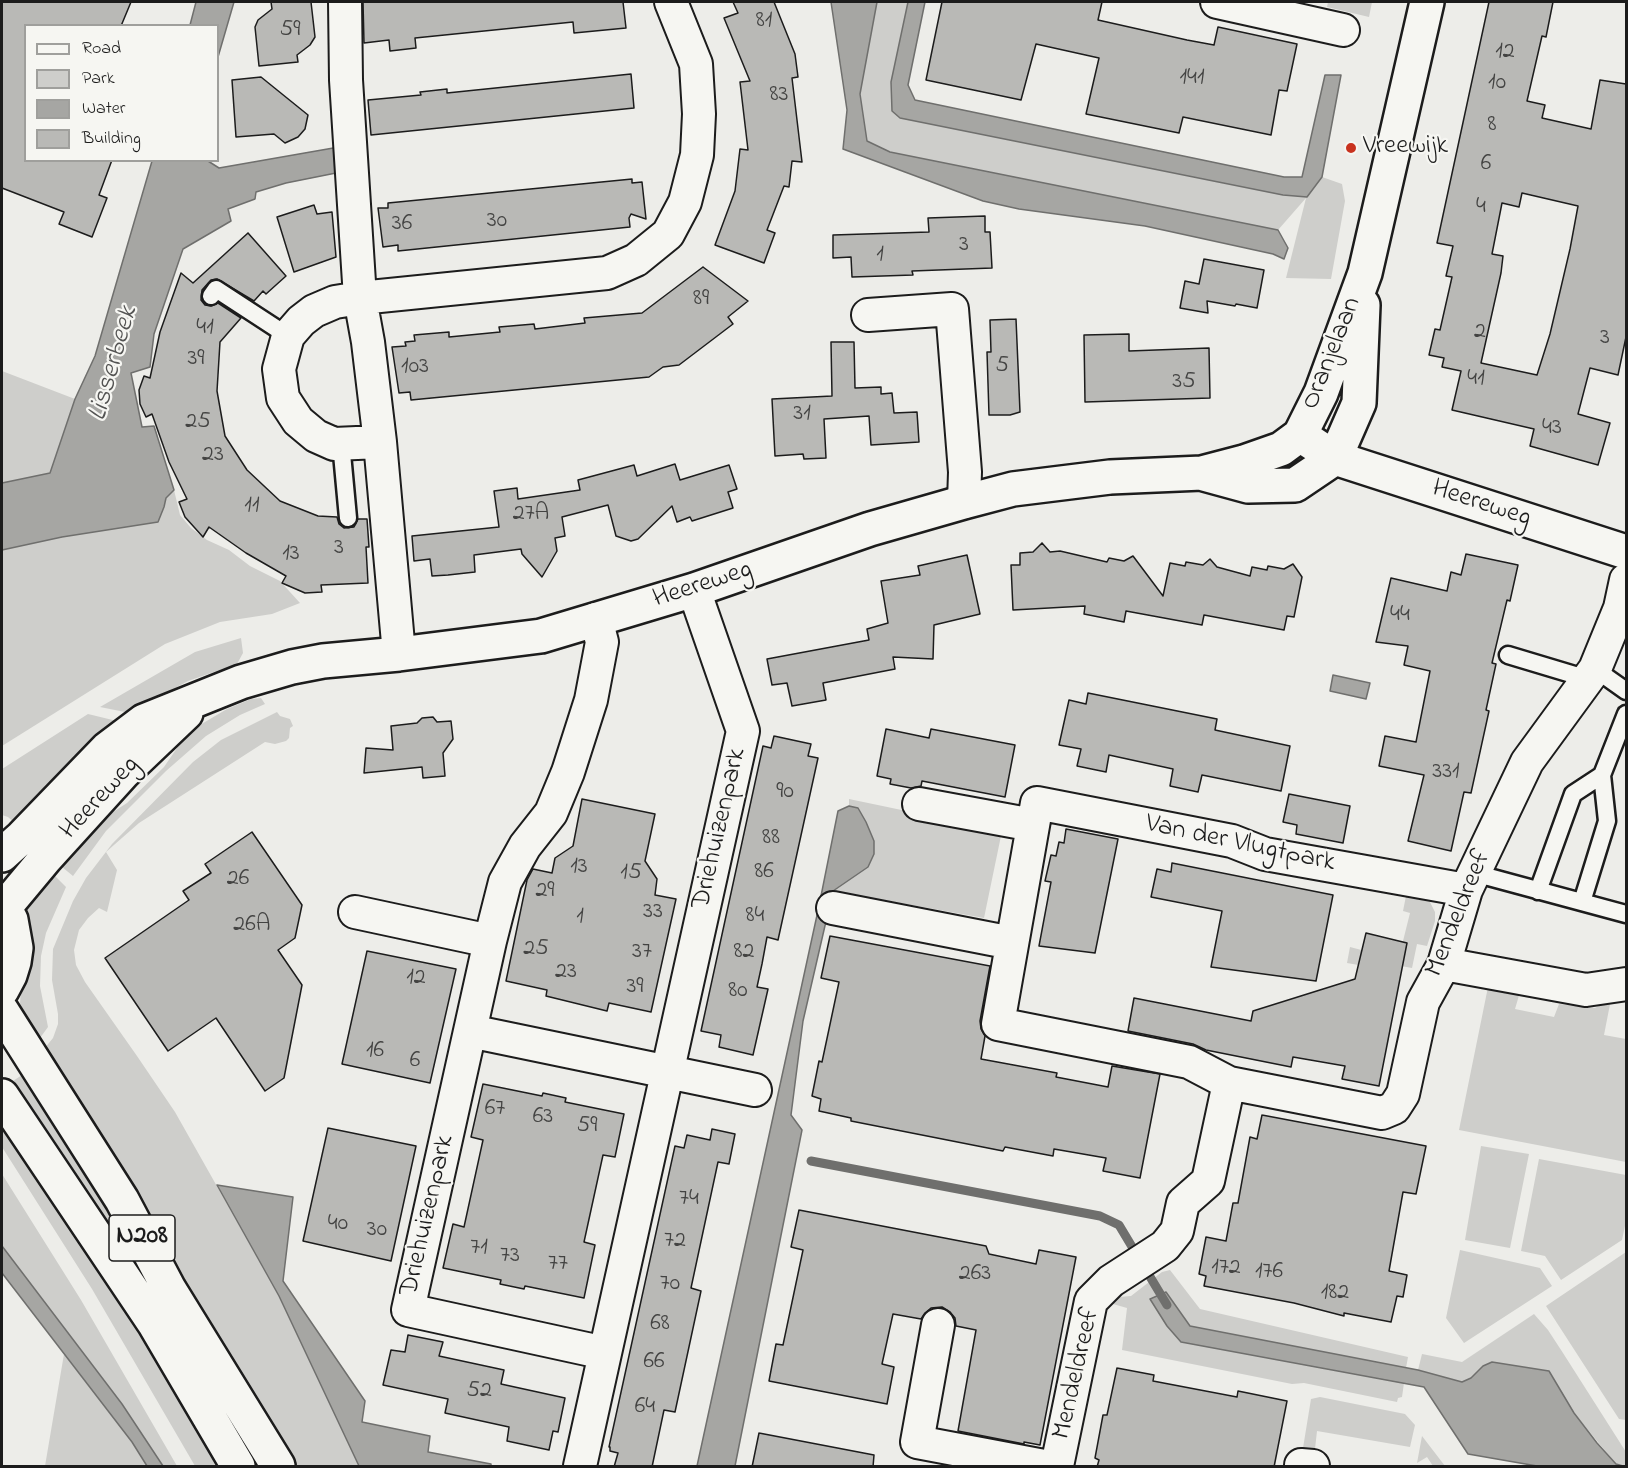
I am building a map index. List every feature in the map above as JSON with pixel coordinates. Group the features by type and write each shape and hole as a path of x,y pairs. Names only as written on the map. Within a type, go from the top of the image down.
{"main road":[{"name":"Oranjelaan","path":"1300,435 1321,393 1365,273 1427,2"},
{"name":"Oranjelaan","path":"1335,458 1359,403 1365,273"},
{"name":"Heereweg","path":"2,855 106,749 144,721 241,682 292,667 323,661 541,636 694,590 870,530 1013,489 1110,477 1202,473 1281,449 1300,435 1335,458 1626,552"},
{"name":"Heereweg","path":"1202,473 1248,486 1295,485 1335,458"},
{"name":"Heereweg","path":"3,905 124,772 203,697"},
{"path":"2,990 10,975 16,948 15,934 3,905"},
{"name":"N208","path":"2,1011 122,1200 169,1289 278,1467"},
{"name":"N208","path":"2,1096 154,1323 238,1467"}],"street":[{"path":"345,2 346,80 360,298 368,342 380,442 399,654"},
{"path":"380,442 334,444 316,436 298,421 283,398 279,369 288,336 301,321 314,311 335,302 607,273 636,260 668,234 685,202 697,155 699,114 696,64 671,2"},
{"path":"1217,2 1343,30"},
{"path":"868,315 952,309 965,472 964,502"},
{"name":"Mendeldreef","path":"1079,1040 1189,1062 1229,1083 1383,1113 1394,1108 1403,1094 1423,1002 1444,964 1470,881 1527,762 1592,674 1620,608 1626,580"},
{"name":"Driehuizenpark","path":"580,1467 742,731 694,590"},
{"name":"Driehuizenpark","path":"596,619 602,642 591,700 568,772 551,813 525,846 505,882 408,1310 605,1353"},
{"name":"Van der Vlugtpark","path":"1079,1040 998,1024 1037,803 1232,841 1265,854 1470,881"},
{"path":"919,804 1033,825"},
{"path":"833,908 1012,944"},
{"path":"355,912 490,941"},
{"path":"1444,964 1586,990 1626,984"},
{"path":"470,1031 755,1090"},
{"name":"Mendeldreef","path":"1058,1467 1091,1301 1120,1275 1165,1246 1177,1231 1183,1203 1208,1181 1229,1083"},
{"name":"Mendeldreef","path":"938,1325 917,1442 1044,1467"},
{"path":"1301,1467 1301,1465 1313,1467"}],"lane":[{"path":"212,296 216,289 288,336"},
{"path":"341,443 348,518"},
{"path":"1508,655 1592,674 1626,691"},
{"path":"1581,902 1607,821 1602,775 1626,714"},
{"path":"1538,891 1573,794 1602,775"},
{"path":"1470,881 1538,891 1626,915"}],"green space":[{"path":"877,2 908,2 891,82 892,111 1307,197 1322,177 1342,184 1345,201 1331,279 1286,278 1306,198 1278,230 890,152 866,141 860,94"},
{"path":"1328,2 1372,2 1369,17 1327,7"},
{"path":"2,371 75,399 50,473 2,483"},
{"path":"174,490 180,515 191,528 207,540 229,550 250,566 280,581 300,603 272,614 220,622 165,644 2,746 2,550 62,537 164,507 166,497"},
{"path":"241,638 243,653 237,664 188,681 135,714 100,707 195,652"},
{"path":"261,698 265,704 240,715 206,736 166,771 106,831 73,876 56,862 85,830 127,803 164,767 188,732 227,709 251,699"},
{"path":"277,712 280,716 290,719 293,726 290,728 289,738 286,741 275,744 265,742 139,823 106,852 117,870 107,912 99,908 88,918 79,930 74,950 76,965 85,982 175,1112 279,1296 359,1466 295,1466 246,1391 44,1049 53,1038 58,1024 52,980 53,949 73,901 86,878 112,844 193,762 221,740"},
{"path":"88,714 125,723 19,827 8,817 2,815 2,769"},
{"path":"849,799 1002,831 984,918 833,891 853,876 874,841 858,808 849,806"},
{"path":"49,870 66,887 46,933 41,956 40,986 48,1027 40,1038 31,1044 20,1003 27,907 30,895"},
{"path":"1406,896 1430,902 1435,912 1435,921 1427,946 1417,944 1412,968 1401,966 1399,972 1347,963 1350,947 1369,952 1400,953 1410,913 1403,911"},
{"path":"1488,987 1520,992 1515,1009 1554,1017 1559,1004 1595,1008 1611,999 1604,1035 1626,1039 1626,1162 1459,1130"},
{"path":"28,1071 272,1466 255,1466 187,1350 7,1085"},
{"path":"2,1115 99,1262 217,1466 195,1466 92,1289 2,1147"},
{"path":"1481,1146 1529,1154 1510,1248 1465,1240"},
{"path":"1539,1159 1626,1175 1626,1221 1622,1240 1561,1280 1545,1256 1521,1251"},
{"path":"2,1174 81,1300 177,1466 163,1466 122,1404 2,1246"},
{"path":"1460,1250 1540,1268 1552,1286 1464,1343 1446,1318"},
{"path":"1626,1252 1626,1420 1619,1419 1546,1306"},
{"path":"1170,1270 1200,1309 1408,1357 1406,1368 1190,1326 1166,1292 1150,1298 1167,1326 1181,1342 1404,1383 1402,1397 1398,1398 1397,1402 1304,1383 1292,1384 1122,1350 1127,1308 1106,1302 1108,1298 1131,1296 1162,1272"},
{"path":"1534,1314 1548,1330 1626,1452 1626,1466 1616,1464 1574,1413 1483,1366 1471,1378 1462,1382 1418,1370 1422,1354 1462,1362"},
{"path":"64,1354 132,1442 147,1466 45,1466"},
{"path":"1320,1397 1405,1414 1415,1425 1410,1447 1317,1431 1315,1449 1303,1448 1311,1399"},
{"path":"1422,1436 1445,1466 1433,1466 1427,1457 1417,1463"}],"water":[{"path":"196,2 234,2 219,54 219,24 190,24"},
{"path":"831,2 877,2 860,94 867,141 890,152 1278,230 1288,248 1284,259 1273,254 1145,226 1019,209 983,201 843,149 847,110"},
{"path":"908,2 925,2 908,85 915,100 1284,177 1302,177 1325,75 1341,75 1322,177 1307,197 1283,195 900,118 892,111 891,82"},
{"name":"Lisserbeek","path":"339,147 341,172 286,183 256,192 255,199 228,209 231,221 183,249 154,334 150,367 131,373 142,427 154,426 174,490 166,498 158,522 62,537 2,550 2,483 50,473 75,399 95,356 152,162 210,162 219,168"},
{"path":"1333,675 1370,683 1366,699 1330,691"},
{"path":"849,806 858,808 866,822 874,841 874,854 868,867 833,891 803,1021 791,1115 802,1130 735,1466 697,1466 838,811"},
{"path":"217,1185 293,1197 283,1281 365,1401 362,1422 430,1436 428,1452 491,1464 491,1466 359,1466 279,1296"},
{"path":"2,1246 122,1404 163,1466 147,1466 132,1442 2,1273"},
{"path":"1166,1292 1190,1326 1418,1370 1462,1382 1492,1362 1549,1371 1574,1413 1597,1443 1616,1464 1623,1466 1537,1466 1468,1454 1424,1387 1181,1342 1167,1326 1150,1299"}],"building":[{"path":"2,2 131,2 122,24 24,24 24,162 111,162 99,195 107,198 92,237 59,224 64,212 2,188"},
{"path":"271,2 311,2 315,37 310,45 297,55 298,62 259,66 255,27 258,20 272,9"},
{"path":"363,2 623,2 626,28 574,33 573,22 415,38 416,48 390,51 389,40 364,43"},
{"path":"733,2 774,2 795,54 798,77 792,78 802,162 792,161 789,187 784,186 767,230 775,233 764,263 715,245 735,191 740,149 748,150 740,82 750,81 724,18 738,13"},
{"path":"942,2 1102,2 1098,20 1187,40 1214,45 1218,27 1297,44 1287,91 1279,90 1271,135 1183,117 1179,133 1086,114 1099,58 1036,44 1021,100 926,80"},
{"path":"1489,2 1553,2 1546,37 1542,36 1527,101 1545,105 1542,118 1591,129 1600,80 1626,84 1626,337 1618,375 1590,368 1578,414 1610,423 1598,465 1530,446 1534,429 1452,410 1461,371 1442,367 1444,358 1429,355 1435,329 1440,330 1452,277 1446,276 1453,246 1437,243","holes":["1522,193 1578,206 1550,334 1537,375 1481,363 1501,273 1503,256 1492,254 1502,203 1519,207"]},
{"path":"631,74 634,108 371,135 368,100 421,95 420,92 447,89 447,93"},
{"path":"261,77 308,115 305,129 298,137 285,143 274,134 236,137 232,80"},
{"path":"632,179 632,183 642,182 646,219 631,214 630,227 398,251 398,245 383,247 378,208 388,208 388,203"},
{"path":"314,205 317,214 332,212 336,257 294,272 277,217"},
{"path":"985,216 985,232 990,232 992,268 912,271 913,275 852,277 851,257 833,258 833,235 929,232 928,218"},
{"path":"248,233 286,276 266,294 263,291 254,301 217,279 211,280 202,290 201,300 205,305 211,306 218,303 241,318 220,342 217,391 225,436 247,470 280,501 318,516 337,517 339,524 344,528 354,527 358,519 367,519 368,583 321,585 322,592 305,593 282,583 286,576 246,553 209,527 203,537 185,517 179,502 187,499 169,462 152,414 146,417 140,404 139,390 144,376 150,378 160,332 181,273 193,283"},
{"path":"1204,259 1264,270 1257,308 1207,301 1208,313 1180,308 1185,281 1199,284"},
{"path":"703,267 748,301 728,317 733,324 679,365 663,367 649,377 411,400 410,392 399,393 392,347 406,346 405,342 415,341 414,335 449,332 449,337 500,332 499,327 534,324 535,329 585,323 584,318 642,313"},
{"path":"1016,319 1020,412 1010,415 989,415 987,352 991,352 990,320"},
{"path":"1129,334 1129,351 1209,348 1210,398 1085,402 1084,335"},
{"path":"831,342 854,342 855,388 881,387 881,394 892,393 894,413 917,412 919,442 871,445 869,416 824,419 826,458 804,459 803,454 775,456 772,399 832,396"},
{"path":"675,464 680,480 729,465 737,489 728,492 733,508 692,521 690,517 677,522 672,506 638,539 631,541 616,536 608,505 562,517 565,536 555,538 557,551 542,577 522,554 521,549 474,555 475,572 432,576 430,559 414,561 412,536 499,527 494,491 517,488 518,499 580,490 578,480 634,465 637,476"},
{"path":"1042,543 1050,552 1060,551 1107,562 1109,558 1124,561 1133,556 1163,596 1170,563 1185,566 1186,562 1203,565 1210,559 1217,567 1250,576 1252,567 1267,570 1268,566 1284,569 1293,564 1302,577 1294,617 1287,616 1284,630 1204,615 1202,625 1126,611 1124,622 1084,614 1085,606 1013,610 1011,565 1020,565 1020,553 1033,552"},
{"path":"1466,554 1518,565 1492,663 1496,664 1486,710 1489,711 1471,793 1464,792 1451,851 1408,841 1424,775 1379,766 1385,736 1416,742 1430,671 1404,665 1408,646 1376,642 1391,578 1447,591 1451,572 1461,575"},
{"path":"967,555 980,614 934,625 933,659 893,657 895,669 823,683 826,700 792,706 787,683 772,685 767,659 869,640 867,629 888,623 881,581 920,575 918,566"},
{"path":"1088,693 1217,719 1215,730 1290,746 1281,791 1202,775 1198,792 1170,786 1173,769 1109,755 1106,772 1077,766 1081,749 1059,745 1069,700 1086,704"},
{"path":"433,717 437,722 451,721 453,739 443,753 445,776 423,778 422,767 364,773 366,748 393,750 391,726 417,723 422,718"},
{"path":"886,729 929,738 931,729 1015,745 1005,797 922,781 921,786 911,788 890,784 891,779 877,776"},
{"path":"774,736 811,744 808,756 818,758 778,940 767,937 757,987 768,989 753,1055 719,1047 721,1035 701,1031 763,746 771,748"},
{"path":"1289,794 1350,806 1343,843 1296,834 1297,825 1283,822"},
{"path":"582,799 655,814 645,861 657,879 655,895 676,899 651,1012 609,1003 607,1011 546,996 547,990 506,981 527,880 533,869 552,873 555,858 573,846"},
{"path":"1066,829 1118,839 1095,953 1039,946 1051,882 1045,881 1051,855 1056,856 1059,842 1064,843"},
{"path":"252,832 302,905 295,938 278,950 302,985 284,1078 265,1091 216,1018 168,1051 105,958 189,900 183,891 211,873 205,864"},
{"path":"1172,863 1333,895 1316,981 1211,967 1222,911 1151,897 1157,869 1171,872"},
{"path":"1366,933 1407,943 1379,1086 1342,1079 1345,1066 1293,1057 1291,1067 1128,1031 1134,998 1251,1021 1253,1011 1355,979"},
{"path":"830,936 990,966 980,1021 985,1036 981,1059 1057,1073 1056,1077 1108,1087 1112,1066 1160,1074 1140,1178 1103,1171 1106,1158 1054,1149 1053,1156 1005,1147 1003,1151 851,1121 851,1118 819,1111 821,1099 812,1096 819,1061 822,1062 839,982 821,978"},
{"path":"367,951 456,969 430,1083 342,1064"},
{"path":"483,1084 542,1096 543,1093 566,1098 565,1102 624,1114 615,1157 603,1155 584,1242 595,1245 584,1298 525,1286 524,1289 500,1284 501,1280 443,1268 453,1224 464,1227 483,1140 471,1137"},
{"path":"1262,1115 1426,1146 1416,1194 1403,1192 1389,1271 1407,1275 1403,1297 1397,1296 1391,1322 1344,1313 1344,1316 1294,1303 1204,1286 1206,1276 1199,1274 1206,1237 1226,1241 1233,1203 1238,1203 1250,1137 1257,1139"},
{"path":"328,1128 416,1146 391,1261 303,1241"},
{"path":"712,1129 735,1134 729,1164 718,1162 691,1288 701,1291 675,1412 664,1410 652,1467 614,1467 618,1453 610,1451 609,1447 675,1146 684,1148 687,1135 710,1140"},
{"path":"799,1210 986,1246 989,1254 1036,1264 1039,1250 1076,1257 1040,1445 958,1431 976,1330 956,1326 955,1318 942,1307 931,1308 921,1319 893,1314 882,1364 894,1367 887,1404 769,1381 776,1344 783,1345 803,1250 791,1247"},
{"path":"408,1335 443,1342 439,1356 504,1370 501,1384 565,1398 558,1432 553,1431 549,1450 507,1441 509,1427 445,1413 448,1399 383,1385 391,1350 405,1352"},
{"path":"1117,1368 1154,1375 1153,1381 1237,1397 1238,1391 1287,1401 1274,1467 1097,1467 1099,1460 1095,1458 1103,1415 1107,1415"},
{"path":"759,1433 874,1455 873,1467 752,1467"}],"waterway":[{"path":"811,1161 1100,1216 1119,1225 1167,1305"}],"place":[{"name":"Vreewijk","path":"1351,148"}]}
